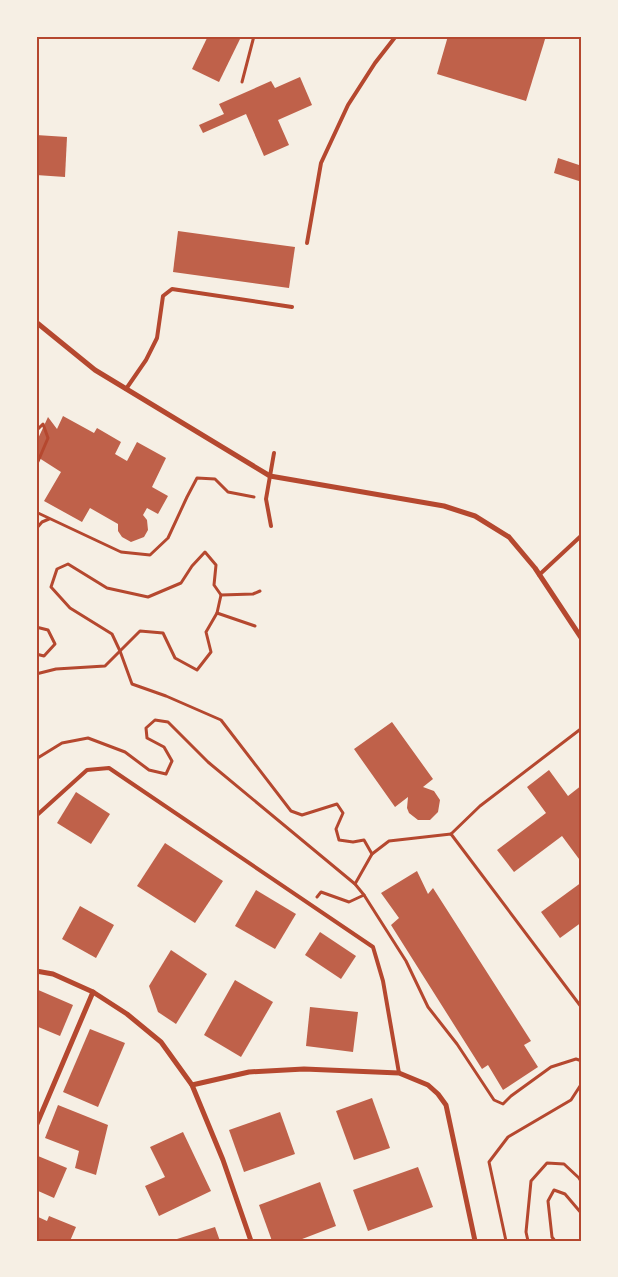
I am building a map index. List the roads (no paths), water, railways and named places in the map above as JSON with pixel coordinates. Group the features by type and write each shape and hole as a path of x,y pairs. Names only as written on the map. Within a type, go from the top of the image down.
{"street":[{"path":"36,322 95,370 270,476 444,506 475,516 509,537 539,575 582,639"},
{"path":"36,971 53,974 93,992 127,1014 161,1042 192,1085 223,1160 251,1241"},
{"path":"36,1126 93,992"},
{"path":"192,1085 249,1072 304,1069 399,1073 428,1085 446,1105 475,1241"}],"lane":[{"path":"307,243 321,163 348,105 375,63 396,36"},
{"path":"126,389 146,360 157,338 163,296 172,289 292,307"},
{"path":"271,526 266,499 274,453"},
{"path":"539,575 582,535"},
{"path":"36,816 87,770 109,768 373,947 382,981 399,1073"}]}
